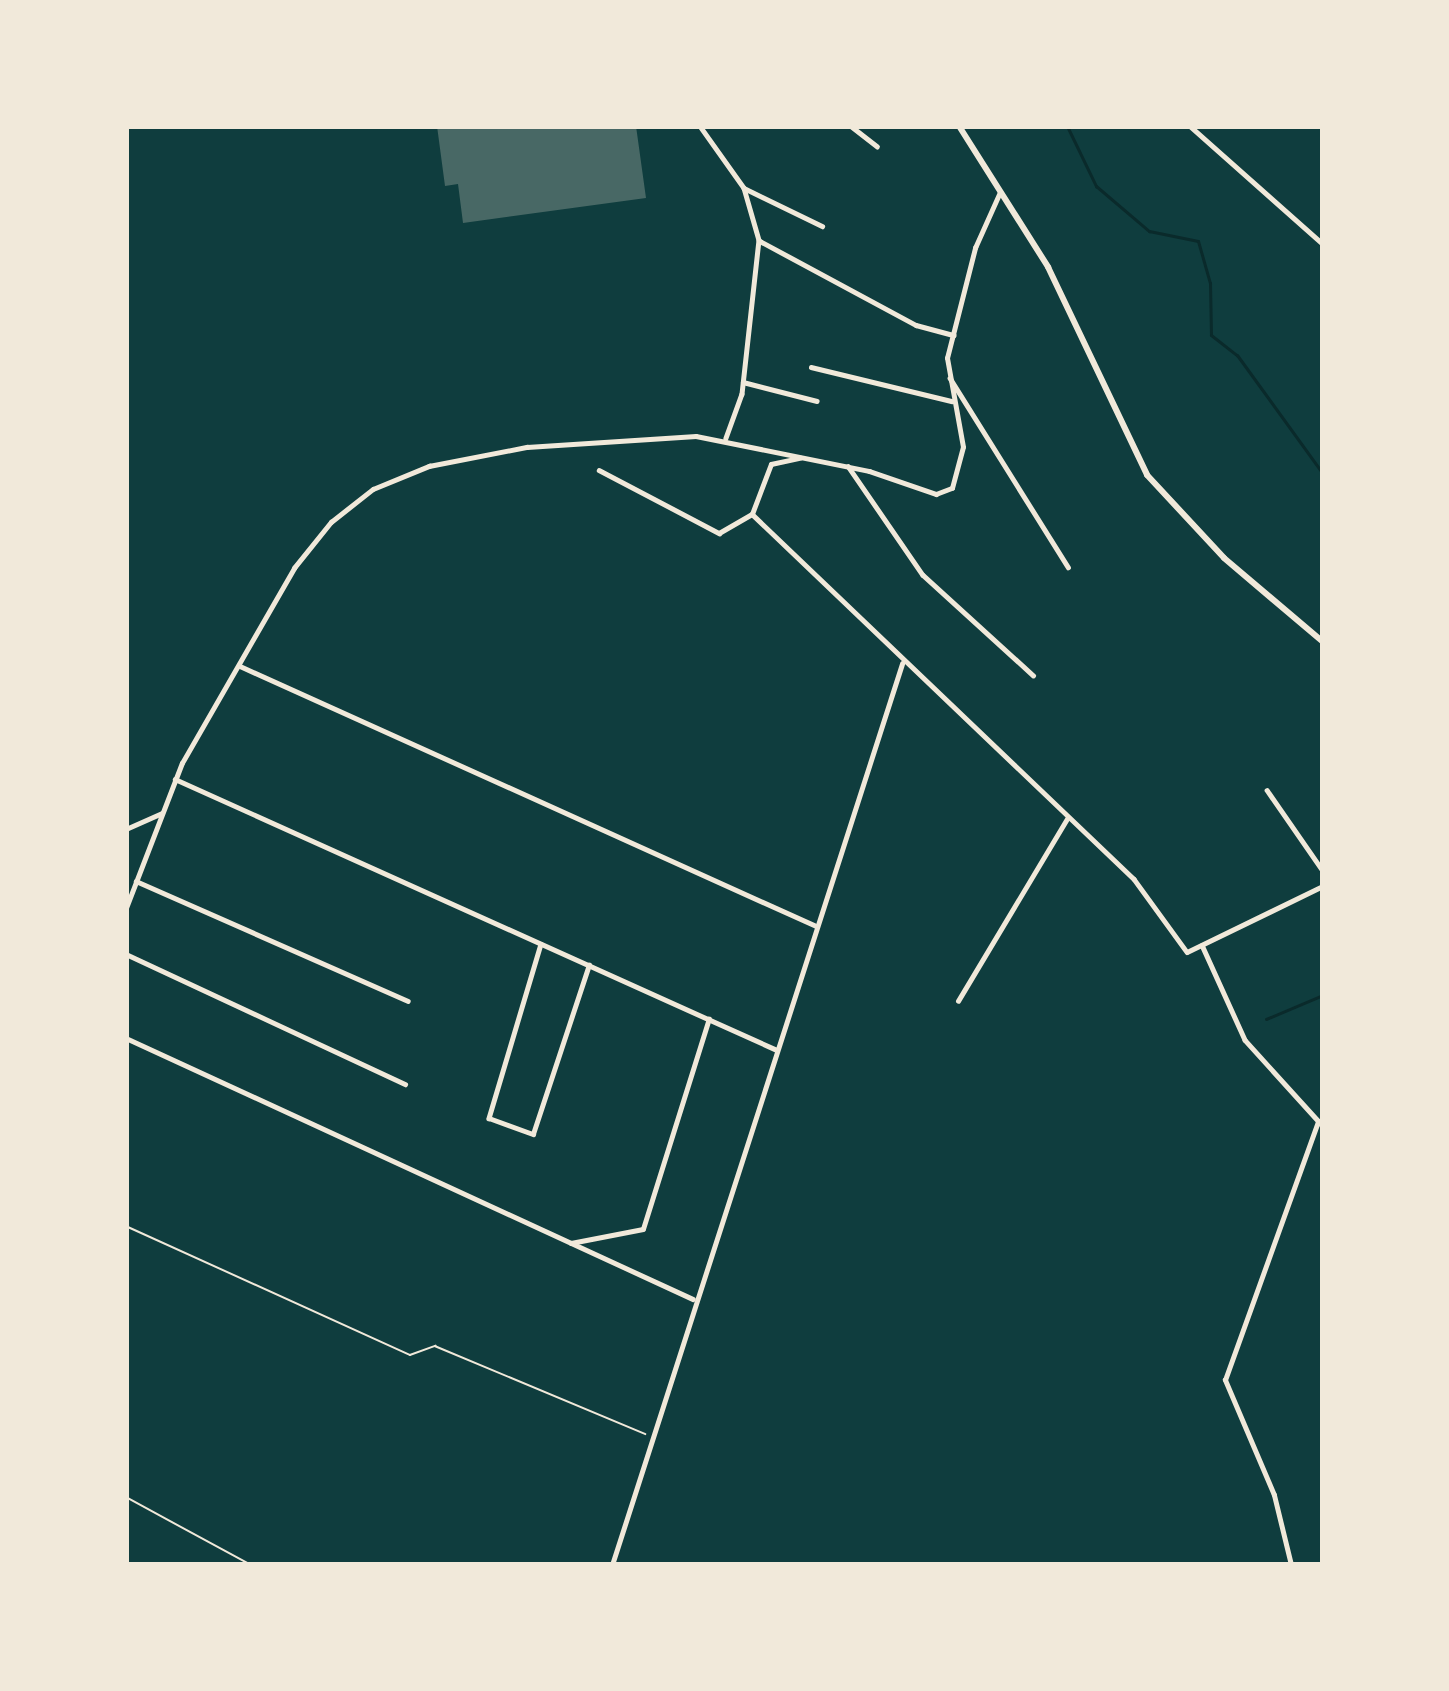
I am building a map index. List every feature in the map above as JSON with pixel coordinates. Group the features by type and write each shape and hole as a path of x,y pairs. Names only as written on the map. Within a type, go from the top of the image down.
{"main road":[{"path":"959,126 1048,267 1164,499 1323,642"}],"street":[{"path":"700,126 744,188 759,240 743,382 726,438"},
{"path":"850,126 877,146"},
{"path":"1190,126 1323,244"},
{"path":"744,188 822,226"},
{"path":"126,908 176,779 311,543 357,500 399,477 526,447 726,438 848,466 936,494 952,488 963,462 949,376 954,335 975,248 1000,190"},
{"path":"759,240 916,325 954,335"},
{"path":"812,367 953,401"},
{"path":"949,376 1068,567"},
{"path":"743,382 818,401"},
{"path":"599,470 719,533 752,514 771,464 802,458"},
{"path":"848,466 923,574 1033,675"},
{"path":"752,514 853,606 902,664 982,730 1067,819 1134,879 1187,952 1323,886"},
{"path":"612,1565 902,664"},
{"path":"240,666 816,926"},
{"path":"176,779 779,1051"},
{"path":"1267,790 1323,871"},
{"path":"126,830 162,813"},
{"path":"958,1000 1067,819"},
{"path":"136,881 408,1001"},
{"path":"541,944 489,1118 533,1134 589,965"},
{"path":"1202,945 1245,1040 1321,1124 1225,1380 1274,1495 1291,1565"},
{"path":"126,954 405,1084"},
{"path":"571,1244 643,1229 709,1019"},
{"path":"126,1038 696,1300"}],"path":[{"path":"126,1226 410,1355 435,1346 653,1437"},
{"path":"126,1497 251,1565"}],"building":[{"path":"437,126 636,126 646,198 463,223 458,184 445,186"}],"waterway":[{"path":"1067,126 1096,186 1149,231 1198,241 1210,283 1211,335 1237,355 1323,474"},
{"path":"1266,1019 1323,995"}]}
